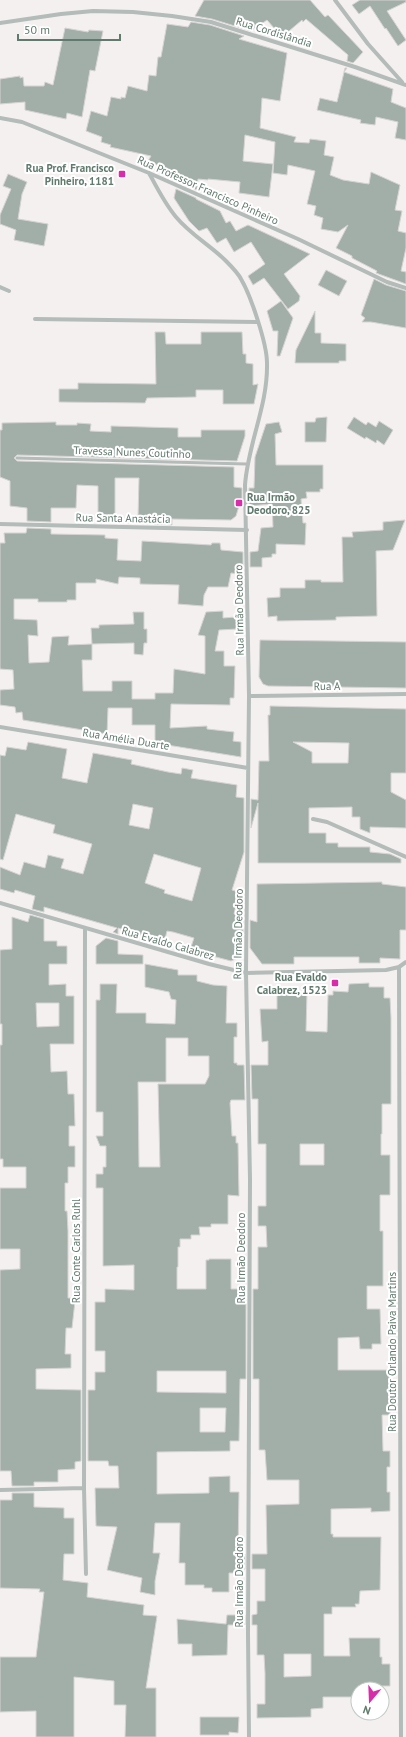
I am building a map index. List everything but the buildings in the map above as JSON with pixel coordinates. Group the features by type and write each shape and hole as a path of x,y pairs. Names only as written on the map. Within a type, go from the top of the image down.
{"street":[{"path":"335,0 368,44 404,84"},
{"name":"Rua Cordislândia","path":"0,23 93,11 133,12 172,16 210,22 355,67 404,84"},
{"name":"Rua Professor Francisco Pinheiro","path":"0,118 22,122 149,173 298,239 387,282 406,288"},
{"name":"Rua Irmão Deodoro","path":"149,173 175,216 188,230 225,260 241,279 257,322 267,362 266,390 246,464 245,485 249,696 246,973 250,1179 249,1737"},
{"path":"0,287 9,291"},
{"path":"35,319 257,322"},
{"name":"Rua Santa Anastácia","path":"0,524 246,530"},
{"name":"Rua A","path":"249,696 406,694"},
{"name":"Rua Amélia Duarte","path":"0,727 248,768"},
{"path":"313,819 327,822 406,857"},
{"name":"Rua Evaldo Calabrez","path":"0,903 85,929 246,973 386,970 399,967 406,962"},
{"name":"Rua Conte Carlos Ruhl","path":"85,929 84,1488 86,1574"},
{"name":"Rua Doutor Orlando Paiva Martins","path":"399,967 401,1737"},
{"path":"0,1490 84,1488"}],"lane":[{"name":"Travessa Nunes Coutinho","path":"17,458 246,464"}],"place":[{"name":"Rua Prof. Francisco Pinheiro, 1181","path":"122,174"},
{"name":"Rua Irmão Deodoro, 825","path":"239,503"},
{"name":"Rua Evaldo Calabrez, 1523","path":"335,983"}]}
